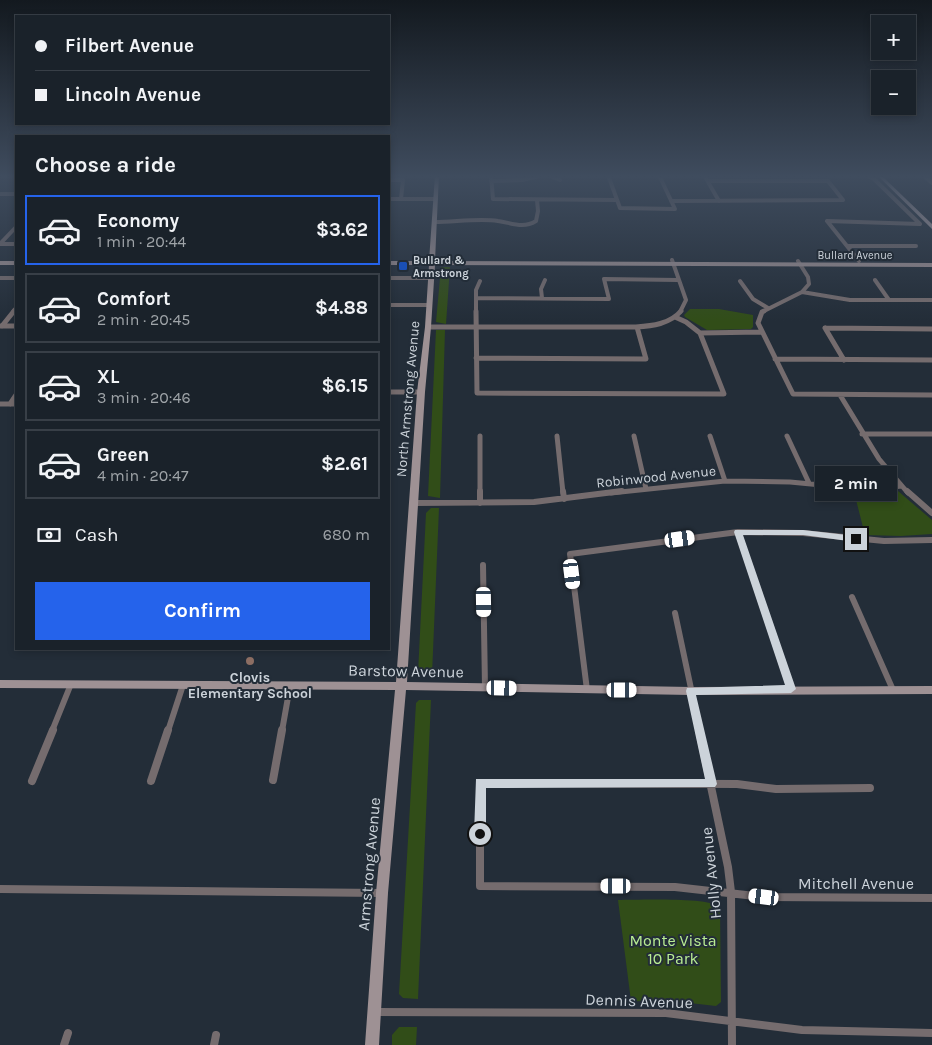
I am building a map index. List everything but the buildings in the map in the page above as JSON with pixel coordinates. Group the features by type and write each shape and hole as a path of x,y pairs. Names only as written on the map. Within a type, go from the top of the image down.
{"main road":[{"name":"Bullard Avenue","path":"799,263 860,261 932,263"}],"street":[{"path":"432,261 435,224"},
{"path":"507,224 533,224"},
{"path":"830,224 860,261"},
{"path":"0,244 15,228"},
{"path":"0,244 15,244"},
{"path":"848,246 916,246"},
{"path":"0,261 15,261"},
{"name":"Bullard Avenue","path":"390,261 932,263"},
{"name":"North Armstrong Avenue","path":"400,686 432,261"},
{"path":"833,264 860,261"},
{"path":"428,326 636,327 658,324 682,312 686,300 672,262"},
{"path":"799,263 809,280 808,284 802,292 768,308 759,317 758,323 793,394 932,395"},
{"path":"0,278 15,278"},
{"path":"390,278 431,278"},
{"path":"476,298 609,299 604,279 678,280"},
{"path":"542,298 541,289 545,280"},
{"path":"874,280 889,300"},
{"path":"480,281 476,290 477,393 724,394 700,333 686,322 675,317"},
{"path":"740,281 753,300 768,308"},
{"path":"802,292 832,299 932,300"},
{"path":"390,305 429,306"},
{"path":"1,326 15,309"},
{"path":"1,326 15,326"},
{"path":"476,358 646,359 636,327"},
{"path":"844,360 825,328 932,329"},
{"path":"700,333 761,332"},
{"path":"775,359 932,360"},
{"path":"390,392 421,392"},
{"path":"840,395 875,457 901,486 932,513"},
{"path":"0,404 13,404"},
{"path":"862,434 932,434"},
{"path":"480,436 480,503"},
{"path":"557,436 564,500"},
{"path":"634,436 646,489"},
{"path":"710,436 725,481"},
{"path":"787,436 810,483"},
{"name":"Robinwood Avenue","path":"414,503 564,500 725,481 810,483 873,490 901,486"},
{"path":"738,532 791,689"},
{"path":"587,690 570,554 738,532 803,533 884,541 932,540"},
{"path":"483,566 485,688"},
{"path":"852,597 893,690"},
{"name":"Holly Avenue","path":"676,613 691,691 722,830 731,892 732,1045"},
{"name":"Barstow Avenue","path":"0,684 400,686 691,691 791,689 932,690"},
{"path":"32,781 72,684"},
{"path":"151,781 183,685"},
{"path":"272,780 290,686"},
{"name":"Armstrong Avenue","path":"372,1045 382,893 400,686"},
{"name":"Mitchell Avenue","path":"711,784 480,783 480,886 675,887 780,897 932,898"},
{"path":"711,784 737,784 776,789 870,788"},
{"path":"0,889 382,893"},
{"name":"Dennis Avenue","path":"375,1012 666,1014 802,1030 932,1033"},
{"path":"64,1045 68,1033"}],"green space":[{"path":"441,267 450,267 446,324 436,322"},
{"path":"690,309 719,309 753,315 753,327 751,329 707,330 685,317 684,315"},
{"path":"436,330 445,330 440,498 428,496"},
{"path":"898,491 932,520 932,534 901,536 865,535 854,492"},
{"path":"431,508 439,508 432,675 421,675 418,673 426,513"},
{"path":"419,700 431,700 418,999 403,998 399,994 416,703"},
{"name":"Monte Vista 10 Park","path":"618,900 688,900 720,907 721,1002 716,1006 681,1002 631,1001"},
{"path":"399,1027 417,1027 416,1045 392,1045 392,1035"}],"place":[{"name":"Bullard & Armstrong","path":"403,266"},
{"name":"Clovis Elementary School","path":"250,661"}],"route":[{"path":"480,834 480,783 711,784 691,691 791,689 738,532 803,533 856,539"}]}
